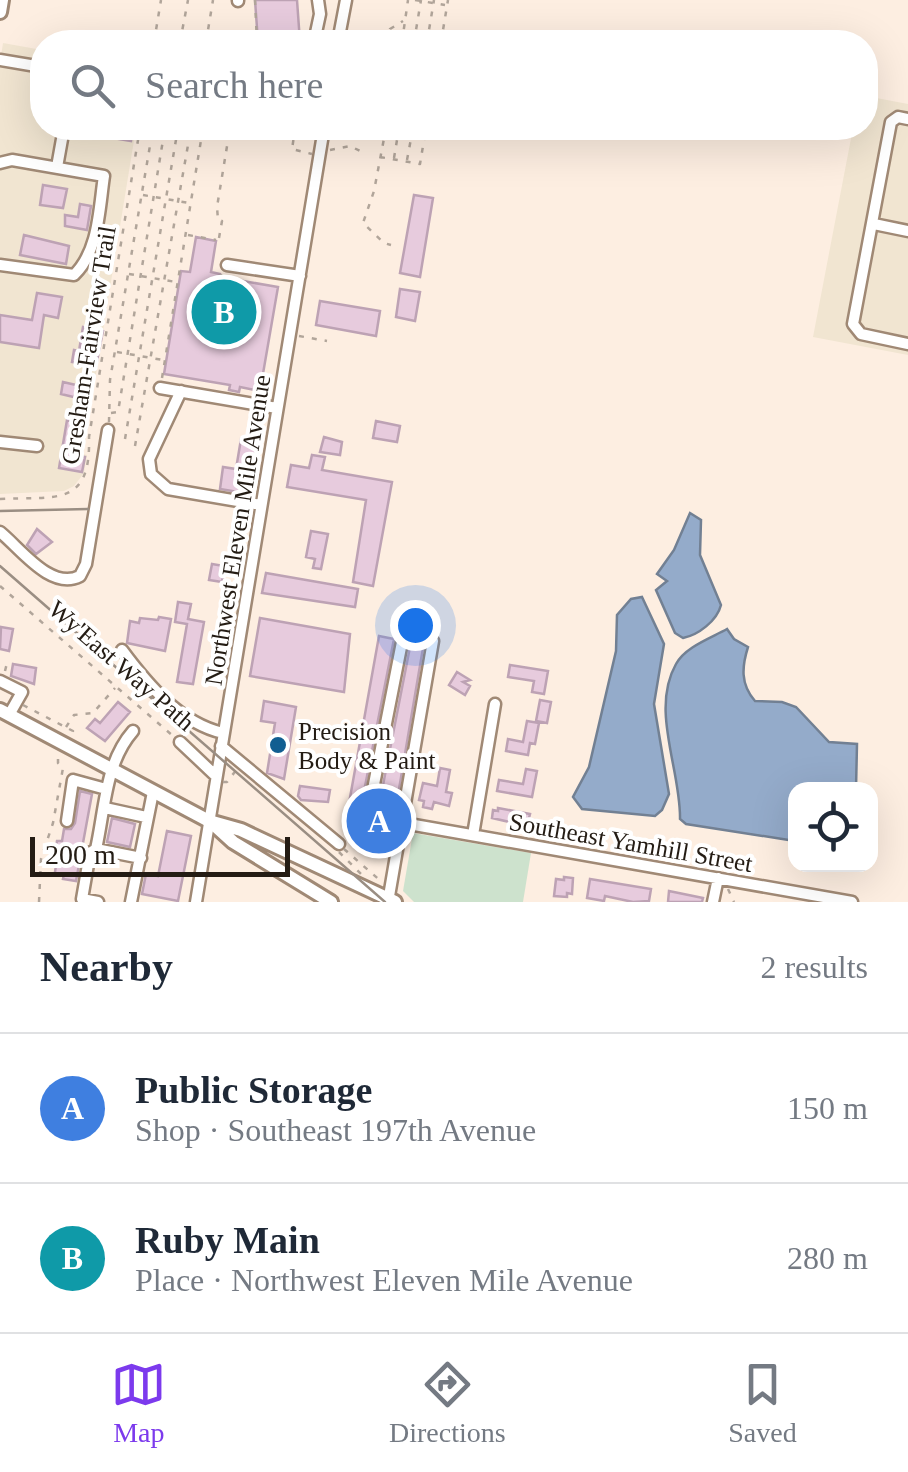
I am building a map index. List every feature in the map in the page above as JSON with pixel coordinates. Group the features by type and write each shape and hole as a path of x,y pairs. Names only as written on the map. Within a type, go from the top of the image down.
{"main road":[{"path":"0,12 2,0"},
{"path":"5,713 210,820 241,830 390,901"},
{"path":"210,820 234,842 331,902"}],"street":[{"path":"317,30 318,0"},
{"path":"340,30 346,0"},
{"path":"0,60 30,65"},
{"path":"908,119 898,117 892,122 853,324 861,334 908,344"},
{"path":"57,168 62,140"},
{"name":"Northwest Eleven Mile Avenue","path":"196,902 324,140"},
{"path":"0,162 12,160 104,176 86,264 70,276 0,265"},
{"path":"874,224 908,231"},
{"path":"223,272 300,276"},
{"path":"160,388 278,408"},
{"path":"181,391 149,459 150,474 168,490 261,506"},
{"path":"0,532 54,578 67,582 80,576 89,548 108,430"},
{"path":"0,442 36,446"},
{"path":"390,901 433,642 403,636 365,830 400,839"},
{"path":"122,650 144,680 196,725 222,740 340,844"},
{"path":"0,681 22,692 5,713"},
{"path":"474,835 495,704"},
{"path":"96,849 106,789 119,747 132,731"},
{"name":"Wy'East Way Path","path":"180,742 216,776"},
{"path":"67,821 73,780 106,789"},
{"path":"131,902 154,792"},
{"path":"105,808 146,818"},
{"name":"Southeast Yamhill Street","path":"403,823 852,902"},
{"path":"98,902 82,899 90,852 96,849 140,858"},
{"path":"713,902 718,878"}],"path":[{"path":"156,30 161,0"},
{"path":"182,30 188,0"},
{"path":"208,30 213,0"},
{"path":"255,0 257,30"},
{"path":"404,30 408,0"},
{"path":"414,0 447,3 442,30"},
{"path":"416,30 421,0"},
{"path":"429,30 434,2"},
{"path":"390,30 405,20"},
{"name":"Gresham-Fairview Trail","path":"0,499 66,494 88,475 90,437 138,140"},
{"path":"108,430 110,380 151,140"},
{"path":"109,414 118,412 163,140"},
{"path":"126,440 176,140"},
{"path":"135,446 189,140"},
{"path":"160,388 201,140"},
{"path":"185,234 216,239 222,221 218,220 217,207 228,140"},
{"path":"294,140 292,150 324,152 350,146 362,152"},
{"path":"384,140 371,204 363,223 391,246"},
{"path":"394,160 398,140"},
{"path":"407,162 411,140"},
{"path":"380,158 420,164 424,140"},
{"path":"142,195 191,204"},
{"path":"128,274 177,282"},
{"path":"298,336 327,341"},
{"path":"116,352 164,360"},
{"name":"Wy'East Way Path","path":"0,586 180,742"},
{"path":"66,727 74,716 93,713 116,687"},
{"path":"17,701 73,731 57,758 63,768 53,823 41,859 38,902"},
{"path":"340,844 384,884"}],"shaded area":[{"path":"3,43 30,48 30,140 134,140 83,454 87,455 84,473 64,491 0,494"},
{"path":"878,98 908,104 908,355 813,337 851,140 878,140"}],"green space":[{"path":"413,833 531,853 523,902 414,902 403,891"}],"water":[{"path":"690,513 701,520 700,555 721,605 706,626 683,638 675,633 656,590 667,581 657,574 674,550"},
{"path":"642,597 664,644 654,704 669,794 655,816 582,809 573,797 589,767 616,651 617,615 631,599"},
{"path":"727,629 734,639 748,647 744,675 755,701 796,707 829,742 857,744 856,782 788,782 788,840 686,824 680,819 666,701 676,664 699,644"}],"building":[{"path":"255,0 297,0 299,30 257,30"},
{"path":"43,185 67,189 63,208 40,205"},
{"path":"414,195 433,198 420,277 400,273"},
{"path":"80,204 91,206 87,230 65,226 65,215 78,217"},
{"path":"24,235 69,246 66,264 20,255"},
{"path":"196,237 216,241 211,272 278,287 260,391 240,387 239,392 229,390 230,385 164,374 181,271 190,272"},
{"path":"400,289 420,292 415,321 396,317"},
{"path":"37,293 62,297 58,318 44,315 39,348 0,342 0,315 32,320"},
{"path":"320,301 380,311 376,336 316,325"},
{"path":"83,327 103,331 96,366 72,362 74,350 79,351"},
{"path":"63,382 89,388 86,400 61,394"},
{"path":"67,420 81,423 78,442 82,443 80,456 85,457 82,472 59,468"},
{"path":"376,421 400,426 397,442 373,438"},
{"path":"324,437 342,442 340,455 320,452"},
{"path":"241,439 257,442 252,470 247,469 244,493 220,489 223,467 236,469"},
{"path":"312,455 325,457 322,470 392,482 373,586 353,582 366,500 287,487 291,465 309,468"},
{"path":"37,529 52,542 36,554 27,545"},
{"path":"311,531 328,534 321,569 313,568 315,559 306,557"},
{"path":"212,564 224,566 222,582 209,580"},
{"path":"266,573 358,589 355,607 262,593"},
{"path":"178,602 191,604 188,619 204,622 193,684 177,682 187,624 175,622"},
{"path":"140,618 171,619 165,651 127,643 130,621 139,623"},
{"path":"260,618 350,634 344,692 250,676"},
{"path":"1,627 13,629 9,651 0,649"},
{"path":"379,636 394,639 358,822 346,820"},
{"path":"410,647 423,648 397,801 390,799 385,827 375,826"},
{"path":"13,664 36,668 34,684 11,676"},
{"path":"510,665 548,671 544,694 532,692 534,681 508,677"},
{"path":"457,672 470,680 463,682 470,686 465,695 449,685"},
{"path":"540,700 551,702 547,723 536,721"},
{"path":"264,701 296,707 284,779 267,773 275,723 261,721"},
{"path":"118,702 130,712 105,741 87,728 95,719 100,723"},
{"path":"527,721 539,723 535,744 530,743 528,755 506,751 508,739 523,742"},
{"path":"440,768 450,770 446,792 452,793 449,806 434,802 432,809 423,807 424,801 419,800 423,783 437,786"},
{"path":"526,769 537,771 532,797 497,791 499,780 523,784"},
{"path":"300,786 330,790 328,802 301,800"},
{"path":"80,791 92,794 76,881 63,879 64,874 55,872 54,859 64,829 71,829 75,823"},
{"path":"493,810 530,814 527,826 492,818"},
{"path":"112,818 135,824 130,847 107,842"},
{"path":"167,831 191,836 178,901 142,894 146,874 158,876"},
{"path":"573,878 572,894 554,896 556,879"},
{"path":"590,879 651,889 649,901 587,898"},
{"path":"669,891 703,898 702,902 668,902"}],"tram line":[{"path":"0,511 88,509"},
{"path":"0,566 385,902"}],"place":[{"name":"Ruby Main","path":"224,312"},
{"name":"Precision Body & Paint","path":"278,745"},
{"name":"Public Storage","path":"379,821"}]}
